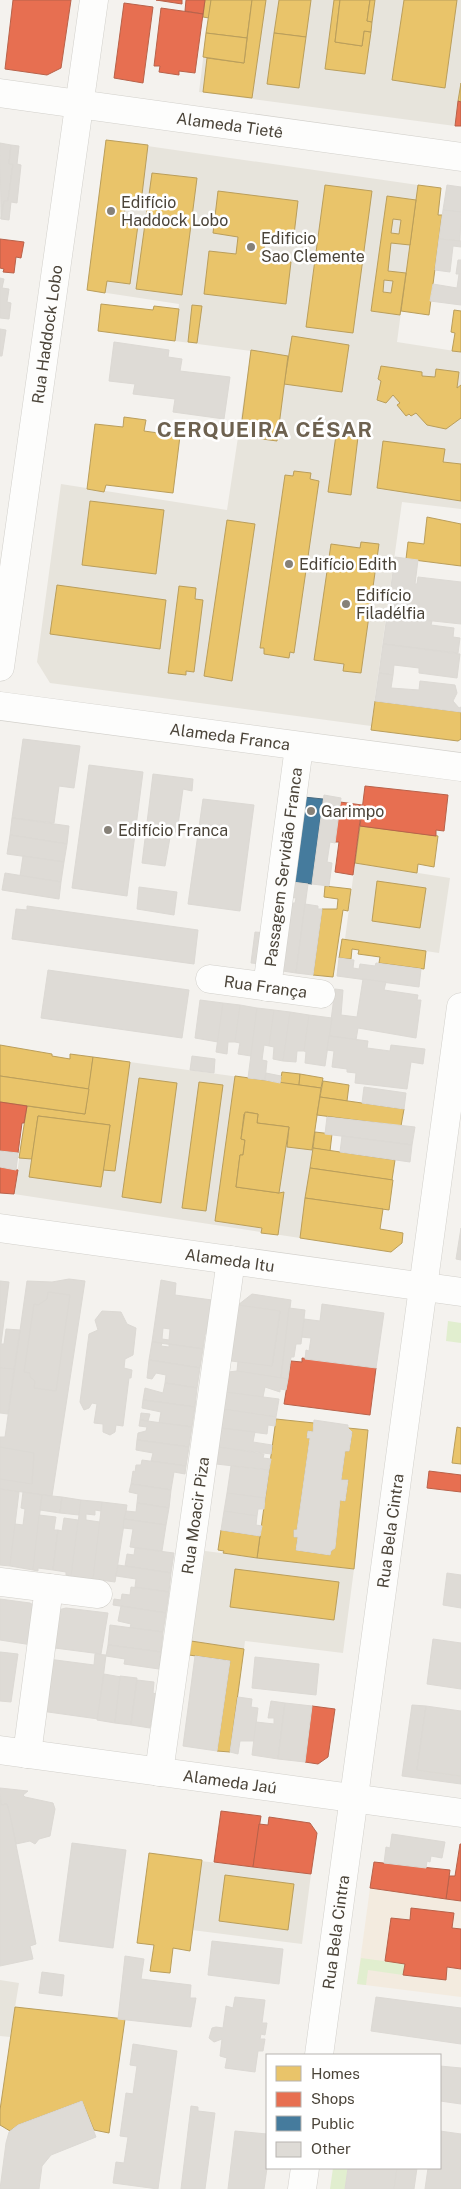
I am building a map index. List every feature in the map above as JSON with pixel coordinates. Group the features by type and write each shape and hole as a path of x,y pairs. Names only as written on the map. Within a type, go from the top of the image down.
{"street":[{"name":"Rua Haddock Lobo","path":"0,667 94,0"},
{"name":"Alameda Tietê","path":"0,93 461,157"},
{"name":"Alameda Franca","path":"0,706 461,767"},
{"name":"Passagem Servidão Franca","path":"267,987 299,747"},
{"name":"Rua França","path":"210,980 322,994"},
{"name":"Rua Bela Cintra","path":"319,2054 461,1007"},
{"name":"Alameda Itu","path":"0,1228 461,1292"},
{"name":"Rua Moacir Piza","path":"159,1772 230,1260"},
{"path":"0,1582 98,1594"},
{"path":"27,1754 49,1588"},
{"name":"Alameda Jaú","path":"0,1750 461,1813"},
{"path":"302,2189 305,2169"}],"shaded area":[{"path":"205,0 461,0 461,83 455,126 199,92 208,18 203,17"},
{"path":"106,140 418,185 397,342 461,352 461,509 402,502 371,726 50,683 37,662 61,484 227,510 251,351 175,341 179,304 87,290"},
{"path":"355,863 450,878 439,953 345,939"},
{"path":"93,1057 321,1088 300,1238 14,1194 27,1106 85,1114"},
{"path":"205,1551 354,1569 343,1653 245,1641 244,1649 191,1641"},
{"path":"201,1861 311,1874 302,1944 192,1930"},
{"path":"370,1888 461,1901 461,1997 357,1984"},
{"path":"0,1980 19,1983 10,2037 0,2036"}],"green space":[{"path":"448,1321 461,1323 461,1343 446,1341"},
{"path":"361,1958 405,1964 403,1975 368,1970 366,1985 357,1984"},
{"path":"333,2169 348,2169 345,2189 330,2189"}],"building: Homes":[{"path":"205,0 211,0 209,18 203,17"},
{"path":"211,0 252,0 247,38 206,33"},
{"path":"252,0 266,0 252,98 203,92 207,58 244,63"},
{"path":"279,0 311,0 306,37 274,33"},
{"path":"334,0 340,0 335,42 362,46 364,31 371,32 365,74 325,69"},
{"path":"340,0 370,0 367,21 372,22 371,32 364,31 362,46 335,42"},
{"path":"370,0 375,0 372,22 367,21"},
{"path":"404,0 457,0 445,88 392,80"},
{"path":"206,33 247,38 244,63 203,57"},
{"path":"274,33 306,37 299,88 267,84"},
{"path":"461,83 461,102 458,101"},
{"name":"Edifício Haddock Lobo","path":"106,140 148,145 141,203 126,201 123,223 138,225 130,284 107,281 105,293 87,290"},
{"path":"152,173 197,178 182,295 136,289"},
{"path":"325,185 372,191 353,333 306,327"},
{"path":"418,185 441,188 438,215 442,215 429,315 401,311"},
{"name":"Edificio Sao Clemente","path":"218,191 298,201 293,243 265,240 263,259 291,262 286,304 204,294 209,251 236,254 238,237 213,233"},
{"path":"387,196 416,200 410,245 391,243 388,271 406,273 400,315 371,311","holes":["393,219 401,220 399,234 391,233","384,280 393,281 391,293 383,292"]},
{"path":"101,304 153,310 154,306 179,309 175,341 98,331"},
{"path":"192,305 202,306 197,343 188,342"},
{"path":"454,310 461,311 461,352 452,351 455,333 451,332"},
{"path":"292,336 349,345 342,392 284,384"},
{"path":"251,350 288,356 277,441 240,436"},
{"path":"381,366 422,372 422,376 435,377 436,369 459,372 457,388 461,385 461,418 446,429 427,425 416,413 406,416 397,405 400,403 393,395 386,403 377,400 381,381 378,379"},
{"path":"124,417 146,420 144,431 180,436 173,493 106,485 104,492 87,489 95,424 123,427"},
{"path":"336,435 358,437 351,495 328,492"},
{"path":"383,441 445,449 443,462 461,464 461,501 377,488"},
{"name":"Edifício Edith","path":"294,471 311,473 310,479 319,481 294,653 290,652 289,658 264,654 264,648 260,648 285,475 293,476"},
{"path":"90,501 164,510 156,574 82,565"},
{"path":"427,517 461,524 461,566 406,559 408,542 424,544"},
{"path":"227,520 255,524 232,681 204,676"},
{"name":"Edifício Filadélfia","path":"361,542 379,544 361,673 343,671 344,664 314,660 331,544 360,548"},
{"path":"57,585 166,600 160,649 50,634"},
{"path":"179,586 196,588 195,599 203,600 194,672 186,671 186,675 168,673"},
{"path":"375,701 461,712 461,739 458,741 371,730"},
{"path":"360,826 438,836 434,867 418,864 417,873 355,863"},
{"path":"377,881 426,888 420,928 372,921"},
{"path":"325,886 351,889 348,911 343,910 333,977 313,975 322,909 337,909 338,899 324,897"},
{"path":"342,939 426,951 424,969 379,963 380,957 358,954 359,950 352,949 351,959 339,958"},
{"path":"0,1045 70,1059 70,1054 93,1057 89,1089 0,1076"},
{"path":"93,1057 130,1062 115,1171 103,1170 110,1125 38,1116 32,1159 19,1158 27,1106 85,1114"},
{"path":"282,1072 300,1074 299,1085 280,1083"},
{"path":"300,1074 323,1078 321,1088 299,1085"},
{"path":"0,1076 89,1089 85,1114 0,1102"},
{"path":"235,1076 321,1088 312,1150 287,1147 289,1127 257,1123 258,1114 247,1112 244,1114 241,1139 245,1140 243,1155 240,1155 236,1187 279,1193 284,1192 278,1235 261,1233 262,1228 215,1221"},
{"path":"139,1078 177,1083 161,1203 122,1197"},
{"path":"323,1081 349,1085 347,1101 320,1097"},
{"path":"199,1082 223,1085 206,1211 182,1208"},
{"path":"320,1097 404,1109 401,1126 317,1115"},
{"path":"245,1112 258,1114 257,1123 289,1127 279,1193 236,1187 240,1155 243,1155 245,1140 241,1139"},
{"path":"38,1116 110,1125 101,1187 29,1177"},
{"path":"315,1132 332,1134 330,1151 313,1148"},
{"path":"313,1148 395,1160 392,1180 310,1168"},
{"path":"310,1168 393,1180 389,1210 305,1198"},
{"path":"305,1198 383,1209 380,1229 403,1233 402,1243 391,1252 300,1238"},
{"path":"276,1419 314,1423 313,1432 308,1431 307,1438 310,1438 297,1530 294,1530 294,1537 298,1537 296,1550 330,1555 331,1551 335,1548 340,1500 345,1501 348,1480 341,1480 345,1451 349,1451 352,1432 348,1428 368,1430 354,1569 257,1558"},
{"path":"457,1427 461,1428 461,1464 452,1463"},
{"path":"221,1530 260,1536 257,1558 223,1553 224,1551 218,1550"},
{"path":"235,1569 339,1582 334,1620 230,1607"},
{"path":"191,1641 244,1649 230,1752 217,1751 230,1661 189,1655"},
{"path":"149,1853 202,1860 190,1951 173,1948 170,1973 150,1971 154,1945 137,1943"},
{"path":"225,1875 294,1884 288,1930 219,1921"},
{"path":"15,2007 125,2019 109,2133 94,2130 82,2101 18,2125 10,2131 0,2125 0,2110"}],"building: Shops":[{"path":"13,0 71,0 61,68 47,75 5,69"},
{"path":"156,0 182,0 182,4"},
{"path":"186,0 205,0 203,14 185,11"},
{"path":"124,3 153,7 143,83 114,78"},
{"path":"161,8 203,14 195,73 179,71 179,75 159,72 160,66 154,66"},
{"path":"458,101 461,102 461,126 455,126"},
{"path":"0,239 24,242 21,258 16,257 14,273 3,272 4,269 0,268"},
{"path":"365,786 448,795 444,831 436,830 436,836 360,826"},
{"path":"340,802 362,805 353,875 335,872 339,842 335,842"},
{"path":"0,1102 27,1106 24,1123 22,1123 18,1153 0,1151"},
{"path":"0,1167 18,1170 14,1194 0,1193"},
{"path":"302,1358 376,1368 370,1415 284,1404 291,1361 302,1362"},
{"path":"429,1471 461,1475 461,1492 427,1488"},
{"path":"312,1706 335,1709 328,1757 318,1764 305,1762"},
{"path":"221,1811 261,1816 253,1867 214,1862"},
{"path":"269,1817 310,1823 317,1833 311,1874 253,1867 259,1824 268,1825"},
{"path":"460,1844 461,1901 446,1899 449,1876 455,1876"},
{"path":"374,1862 450,1870 446,1899 370,1888"},
{"path":"411,1908 454,1913 452,1928 461,1929 461,1969 447,1967 446,1980 403,1975 405,1964 385,1961 391,1918 410,1920"}],"building: Public":[{"path":"304,797 323,799 312,884 292,882"}],"building: Other":[{"path":"0,143 11,145 9,164 13,164 8,201 4,201 1,219"},
{"path":"11,145 19,146 17,164 21,165 17,203 11,202 9,220 1,219 4,201 8,201 13,164 9,164"},
{"path":"447,185 461,187 461,212 443,210"},
{"path":"443,210 461,212 460,241 439,239"},
{"path":"439,239 461,241 461,247 453,246 450,272 435,270"},
{"path":"458,260 461,260 461,274 456,274"},
{"path":"459,274 461,274 461,305 430,301 433,284 457,288"},
{"path":"0,278 4,279 2,288 9,289 7,302 11,303 9,319 0,318"},
{"path":"0,329 6,330 2,356 0,356"},
{"path":"114,342 169,350 168,357 182,359 180,371 230,377 224,419 173,412 175,399 133,394 135,384 109,381"},
{"path":"395,557 418,560 415,584 417,584 418,577 461,582 461,624 387,616"},
{"path":"387,616 432,621 431,625 454,628 453,637 460,638 458,653 383,644"},
{"path":"383,644 460,654 457,678 419,673 419,668 394,665 393,675 379,673"},
{"path":"379,673 393,675 391,688 419,690 420,681 455,685 457,693 453,701 459,708 461,707 461,712 375,701"},
{"path":"23,739 80,746 74,788 59,786 54,823 12,818"},
{"name":"Edifício Franca","path":"89,765 143,772 127,896 72,888"},
{"path":"153,774 193,779 192,791 183,789 177,832 171,832 165,866 142,863"},
{"path":"324,795 341,798 335,843 330,842 327,862 332,863 329,886 312,884"},
{"path":"203,799 254,805 240,911 188,904"},
{"path":"12,818 69,826 67,844 10,835"},
{"path":"10,835 67,844 64,862 7,854"},
{"path":"23,856 64,862 61,882 20,876"},
{"path":"5,873 61,882 59,899 2,890"},
{"path":"292,882 308,884 296,973 276,970 289,929 292,903 295,903 296,898 290,897"},
{"path":"139,887 177,892 174,915 137,909"},
{"path":"305,904 318,906 318,909 322,909 313,975 296,973"},
{"path":"27,906 198,930 194,964 12,939 16,909 27,910"},
{"path":"255,932 267,933 262,964 251,963"},
{"path":"339,958 354,960 353,968 359,969 360,964 375,966 376,963 421,969 419,987 337,976"},
{"path":"48,970 189,990 182,1038 41,1018"},
{"path":"363,979 386,982 384,990 418,995 417,1000 421,1000 416,1038 358,1028 356,1040 329,1036 335,989 343,990 341,1015 357,1017"},
{"path":"200,1000 223,1003 218,1042 195,1038"},
{"path":"223,1003 240,1005 235,1042 228,1042 227,1054 216,1052"},
{"path":"240,1005 257,1008 251,1056 238,1054 240,1043 235,1042"},
{"path":"257,1008 274,1010 269,1046 264,1045 262,1060 267,1061 265,1080 248,1078"},
{"path":"274,1010 290,1012 283,1061 273,1059 274,1047 269,1046"},
{"path":"290,1012 309,1015 304,1051 297,1051 296,1062 283,1061"},
{"path":"309,1015 332,1018 325,1066 305,1063 306,1052 304,1051"},
{"path":"329,1036 368,1041 367,1048 390,1051 391,1045 425,1049 423,1064 411,1062 407,1089 355,1083 356,1073 347,1072 347,1069 332,1067 334,1051 327,1050"},
{"path":"192,1056 215,1059 214,1073 190,1070"},
{"path":"266,1073 281,1076 280,1083 265,1080"},
{"path":"364,1087 406,1093 404,1109 362,1103"},
{"path":"327,1117 415,1127 412,1145 325,1134"},
{"path":"342,1136 412,1145 410,1162 340,1152"},
{"path":"0,1151 18,1153 16,1170 0,1167"},
{"path":"461,1228 461,1260 456,1259"},
{"path":"69,1279 85,1281 52,1496 0,1489 0,1437 5,1437 27,1281 52,1282"},
{"path":"161,1280 176,1283 175,1295 212,1300 203,1349 152,1342","holes":["163,1328 170,1329 169,1340 162,1339"]},
{"path":"0,1281 9,1282 1,1344 4,1344 6,1329 20,1330 14,1369 0,1368"},
{"path":"48,1292 70,1295 56,1391 34,1388 35,1381 30,1377 30,1373 24,1372 34,1304 38,1305 47,1299"},
{"path":"252,1294 291,1300 281,1378 237,1371 238,1361 272,1366 280,1311 238,1305"},
{"path":"322,1304 384,1313 376,1368 305,1359 306,1350 309,1351 311,1338 301,1337 304,1319 320,1321"},
{"path":"238,1305 280,1311 272,1366 231,1361"},
{"path":"289,1308 305,1310 301,1344 296,1344 294,1357 291,1357 288,1379 281,1378"},
{"path":"102,1311 121,1312 127,1324 136,1328 133,1355 125,1359 124,1368 132,1370 131,1378 129,1378 123,1426 116,1425 115,1432 110,1435 103,1432 103,1424 94,1423 97,1404 92,1403 89,1408 84,1410 80,1402 89,1334 98,1330 95,1320"},
{"path":"152,1342 162,1343 161,1346 169,1347 169,1344 203,1349 200,1368 149,1360"},
{"path":"149,1360 200,1368 197,1388 165,1383 166,1375 156,1373 152,1379 147,1378"},
{"path":"0,1368 14,1369 8,1414 0,1413"},
{"path":"237,1371 288,1379 286,1390 280,1389 280,1392 265,1387 263,1397 225,1392 228,1372"},
{"path":"165,1383 197,1388 195,1407 143,1400 145,1388 163,1393"},
{"path":"225,1392 279,1399 276,1417 223,1409"},
{"path":"143,1400 195,1407 192,1427 159,1423 161,1412 142,1408"},
{"path":"223,1409 276,1417 275,1426 268,1425 267,1434 220,1428"},
{"path":"141,1413 150,1414 148,1421 140,1420"},
{"path":"140,1420 192,1427 189,1447 137,1440 138,1433 146,1431 147,1427 139,1426"},
{"path":"314,1420 348,1425 352,1432 349,1451 345,1451 341,1480 348,1480 345,1501 340,1500 335,1548 331,1551 330,1555 296,1550 298,1537 294,1537 294,1530 297,1530 310,1438 307,1438 308,1431 313,1432"},
{"path":"220,1428 255,1432 253,1442 272,1445 271,1454 218,1447"},
{"path":"137,1440 189,1447 186,1466 151,1461 153,1453 136,1450"},
{"path":"0,1447 34,1453 32,1484 0,1479"},
{"path":"218,1447 264,1454 263,1458 271,1459 269,1470 216,1464"},
{"path":"142,1460 186,1466 185,1474 174,1472 171,1490 131,1484 133,1471 135,1472 136,1465 141,1465"},
{"path":"231,1466 269,1470 265,1498 227,1493"},
{"path":"131,1484 171,1490 169,1508 137,1503 138,1494 129,1492"},
{"path":"0,1489 19,1492 10,1566 0,1565"},
{"path":"23,1492 42,1495 33,1570 10,1566 15,1524 23,1525 25,1509 21,1508"},
{"path":"227,1493 265,1498 264,1509 258,1509 257,1516 224,1511"},
{"path":"42,1495 62,1497 60,1513 40,1510"},
{"path":"62,1497 81,1500 79,1515 60,1513"},
{"path":"81,1500 102,1502 101,1511 95,1510 95,1515 86,1514 86,1520 100,1522 93,1579 71,1576"},
{"path":"102,1502 127,1505 115,1582 93,1579"},
{"path":"137,1503 169,1508 166,1525 124,1519 126,1511 136,1512"},
{"path":"224,1511 257,1516 256,1525 262,1526 260,1536 221,1530"},
{"path":"39,1515 56,1517 54,1530 58,1530 53,1570 38,1568 38,1571 33,1570"},
{"path":"64,1518 78,1520 71,1576 66,1575 66,1572 53,1570 58,1530 62,1531"},
{"path":"124,1519 166,1525 162,1551 130,1547 133,1529 123,1528"},
{"path":"135,1548 174,1553 171,1573 125,1566 127,1554 134,1555"},
{"path":"118,1565 171,1573 169,1592 135,1587 136,1579 116,1576"},
{"path":"447,1573 461,1575 461,1608 443,1605"},
{"path":"131,1587 169,1592 166,1613 113,1605 114,1599 121,1600 122,1594 130,1595"},
{"path":"0,1599 30,1603 35,1606 32,1645 0,1640"},
{"path":"121,1606 166,1613 163,1632 130,1628 131,1624 118,1621"},
{"path":"66,1608 108,1613 101,1654 47,1647 58,1610"},
{"path":"110,1625 163,1632 161,1652 108,1645"},
{"path":"433,1639 461,1643 461,1689 427,1684"},
{"path":"108,1645 161,1652 159,1669 124,1664 125,1659 106,1656"},
{"path":"0,1652 18,1654 11,1702 0,1701"},
{"path":"95,1654 106,1655 98,1719 41,1711 48,1659 94,1665"},
{"path":"195,1656 230,1661 217,1751 183,1746"},
{"path":"255,1657 319,1664 316,1695 252,1688"},
{"path":"104,1674 121,1677 115,1723 97,1720"},
{"path":"120,1676 137,1678 131,1725 115,1723"},
{"path":"137,1680 154,1682 153,1693 156,1694 150,1728 131,1725"},
{"path":"238,1697 252,1699 251,1707 258,1708 254,1741 240,1741 238,1754 230,1752"},
{"path":"271,1701 285,1703 278,1759 252,1755 256,1722 274,1724 274,1718 268,1718"},
{"path":"285,1703 312,1706 305,1762 278,1759"},
{"path":"412,1705 426,1706 417,1770 461,1776 461,1784 402,1776"},
{"path":"426,1706 461,1711 461,1776 417,1770"},
{"path":"0,1788 28,1791 23,1795 25,1797 53,1803 55,1809 50,1836 39,1839 35,1844 30,1841 16,1844 7,1804 1,1805"},
{"path":"0,1798 1,1805 7,1804 10,1815 36,1944 30,1946 33,1959 0,1966"},
{"path":"392,1834 445,1842 442,1858 431,1856 430,1862 427,1861 426,1868 384,1863 386,1847 390,1848"},
{"path":"72,1843 126,1850 113,1948 59,1941"},
{"path":"212,1941 283,1949 279,1984 208,1975"},
{"path":"125,1956 144,1959 141,1979 191,1985 190,1998 196,1998 191,2027 118,2019"},
{"path":"42,1972 64,1975 62,1996 39,1993"},
{"path":"235,1997 265,2000 262,2023 267,2023 265,2035 261,2034 260,2039 265,2039 263,2051 258,2051 255,2072 225,2068 227,2058 220,2056 222,2039 214,2042 209,2038 212,2028 223,2028 226,2006 233,2008"},
{"path":"376,1997 461,2008 461,2044 371,2031"},
{"path":"133,2044 177,2051 158,2189 113,2183 116,2162 124,2163 128,2137 120,2136 126,2093 133,2094 137,2066 130,2065"},
{"path":"441,2066 461,2068 461,2104 441,2101"},
{"path":"82,2101 96,2137 51,2155 42,2166 39,2189 0,2189 9,2132 18,2125"},
{"path":"191,2106 198,2107 198,2111 215,2113 205,2189 181,2189"},
{"path":"235,2131 266,2134 267,2169 264,2189 228,2189"},
{"path":"441,2131 461,2134 461,2189 425,2189 428,2169 441,2169"},
{"path":"348,2169 397,2169 394,2189 345,2189"},
{"path":"397,2169 417,2169 414,2189 394,2189"}],"place":[{"name":"Edifício Haddock Lobo","path":"111,211"},
{"name":"Edificio Sao Clemente","path":"251,247"},
{"name":"Edifício Edith","path":"289,564"},
{"name":"Edifício Filadélfia","path":"346,604"},
{"name":"Garimpo","path":"311,811"},
{"name":"Edifício Franca","path":"108,830"}],"district":[{"name":"CERQUEIRA CÉSAR","path":"265,430"}]}
